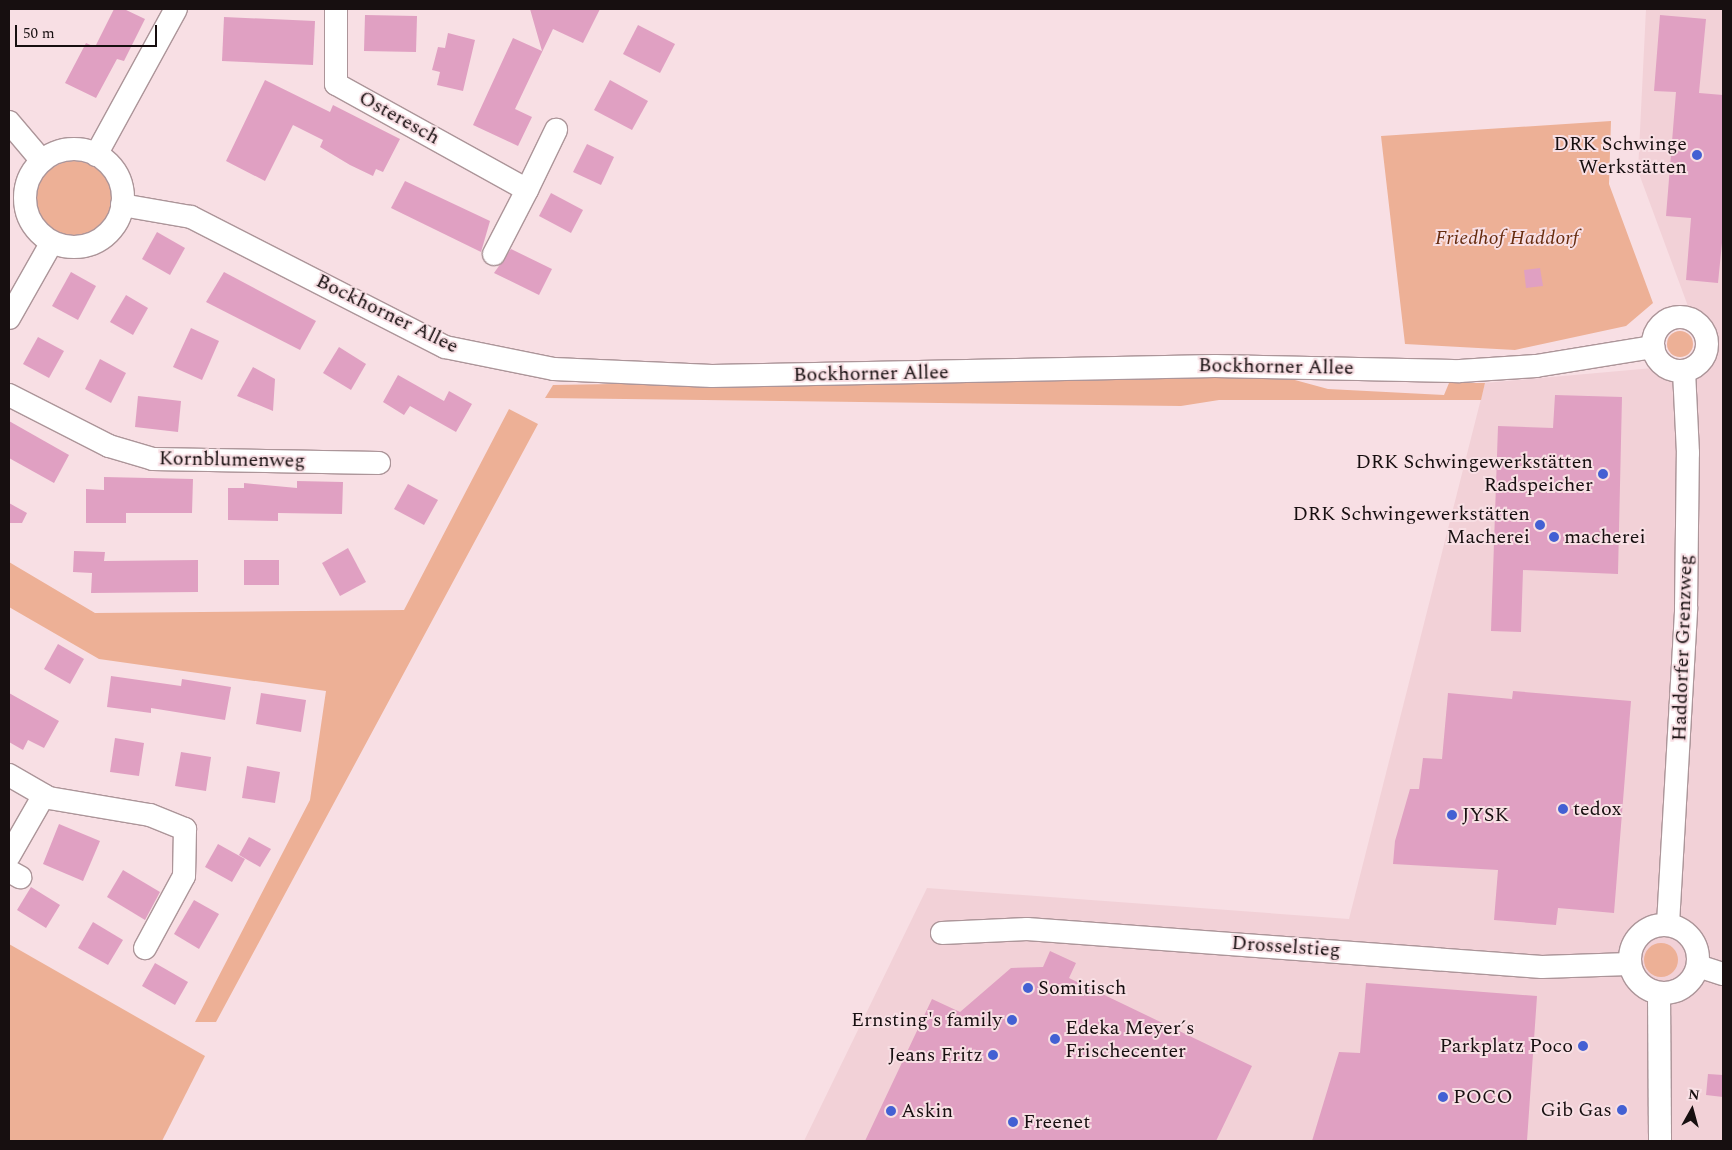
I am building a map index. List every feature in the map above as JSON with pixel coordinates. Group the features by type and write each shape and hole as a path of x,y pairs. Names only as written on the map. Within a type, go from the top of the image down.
{"street":[{"path":"96,155 176,9"},
{"name":"Osteresch","path":"336,9 336,84 527,190"},
{"path":"9,122 42,161"},
{"path":"494,254 556,130"},
{"path":"72,150 96,155 117,176 122,205 114,226 97,242 74,247 52,242 34,226 25,204 28,181 42,161 72,150"},
{"name":"Bockhorner Allee","path":"122,205 191,217 446,347 554,369 712,376 1215,366 1460,371 1536,366 1653,347"},
{"path":"9,318 52,242"},
{"path":"1674,317 1696,322 1715,333 1702,360 1684,371 1663,365 1653,347 1658,327 1674,317"},
{"name":"Haddorfer Grenzweg","path":"1668,924 1686,608 1688,453 1684,371"},
{"name":"Kornblumenweg","path":"9,395 109,446 153,459 380,463"},
{"path":"9,775 44,795 150,815 184,829 184,876 145,948"},
{"path":"9,856 44,795"},
{"path":"1668,924 1679,928 1695,944 1698,966 1688,984 1669,993 1659,993 1639,983 1629,964 1629,953 1639,934 1647,928 1668,924"},
{"name":"Drosselstieg","path":"942,933 1028,929 1542,967 1629,964"},
{"path":"1698,966 1723,974"},
{"path":"1659,993 1660,1141"}],"shaded area":[{"path":"1646,9 1723,9 1723,1141 804,1141 927,888 1349,919 1485,383 1709,363 1638,171"}],"green space":[{"name":"Friedhof Haddorf","path":"1611,121 1609,184 1653,303 1626,326 1515,350 1405,344 1381,136"},
{"path":"74,161 88,164 101,172 109,185 112,199 109,213 101,226 88,234 74,237 60,234 47,226 39,213 36,199 39,185 47,172 60,164"},
{"path":"1680,331 1689,335 1693,344 1689,353 1680,357 1671,353 1667,344 1671,335"},
{"path":"1269,373 1328,389 1444,395 1449,383 1485,383 1481,400 1219,400 1181,406 545,398 553,385"},
{"path":"509,409 538,424 216,1022 195,1022 310,800 326,691 99,659 9,607 9,562 95,613 404,610"},
{"path":"1661,943 1668,944 1673,948 1677,953 1677,967 1673,972 1668,976 1661,977 1654,976 1649,972 1645,967 1644,960 1645,953 1649,948 1654,944"},
{"path":"9,944 205,1056 162,1141 9,1141"}],"building":[{"path":"114,9 124,9 145,19 124,61 117,59 96,98 65,83 86,43 95,47"},
{"path":"530,9 600,9 583,43 553,29 515,109 532,117 518,146 473,125 513,38 542,51"},
{"path":"365,15 417,16 416,52 364,51"},
{"name":"DRK Schwinge Werkstätten","path":"1660,15 1706,19 1699,93 1723,95 1723,233 1718,283 1686,280 1691,218 1666,216 1676,92 1654,91"},
{"path":"224,17 315,21 313,65 222,61"},
{"path":"638,25 675,44 660,73 623,54"},
{"path":"448,33 475,40 463,91 437,85 440,72 432,70 438,47 445,48"},
{"path":"265,80 330,112 333,105 400,139 383,172 376,169 373,176 350,165 320,147 323,140 293,125 265,181 226,161"},
{"path":"610,80 648,101 632,130 594,110"},
{"path":"587,144 614,157 601,185 573,172"},
{"path":"405,181 490,221 481,252 391,208"},
{"path":"551,193 583,210 571,233 539,216"},
{"path":"157,232 185,248 170,275 142,259"},
{"path":"511,249 552,269 539,295 494,273"},
{"path":"1540,268 1543,286 1526,288 1524,270"},
{"path":"71,272 96,286 78,320 52,306"},
{"path":"224,272 316,321 300,350 206,302"},
{"path":"126,295 148,308 133,335 110,322"},
{"path":"191,328 219,341 202,380 173,367"},
{"path":"38,337 64,351 49,378 23,364"},
{"path":"339,347 366,364 351,390 323,373"},
{"path":"100,359 126,373 111,403 85,389"},
{"path":"253,367 275,379 273,411 237,396"},
{"path":"398,375 444,401 449,391 472,404 456,432 410,406 404,415 383,402"},
{"name":"DRK Schwingewerkstätten Macherei","path":"1555,395 1622,397 1618,574 1523,570 1521,632 1491,631 1498,426 1553,428"},
{"path":"138,396 181,401 178,432 135,427"},
{"path":"9,421 69,455 54,483 9,458"},
{"path":"104,477 193,479 192,513 126,513 126,523 86,523 86,489 104,490"},
{"path":"297,481 343,482 342,514 278,513 278,521 228,520 228,488 244,488 244,483 297,488"},
{"path":"408,484 438,500 424,525 394,509"},
{"path":"9,503 27,513 22,523 9,523"},
{"path":"348,548 366,582 340,596 322,563"},
{"path":"74,551 105,552 104,561 198,560 198,592 91,593 92,573 73,572"},
{"path":"244,560 279,560 279,585 244,585"},
{"path":"58,644 84,659 70,684 44,669"},
{"path":"111,676 181,686 182,679 231,687 225,720 151,708 151,713 107,707"},
{"name":"tedox","path":"1513,691 1631,701 1614,913 1558,908 1556,925 1494,920 1498,870 1393,864 1395,841 1410,789 1419,789 1423,758 1442,759 1448,693 1512,699"},
{"path":"9,693 59,721 44,748 28,740 23,750 9,742"},
{"path":"261,693 306,700 301,732 256,724"},
{"path":"115,738 144,743 139,776 110,772"},
{"path":"181,752 211,757 206,791 175,786"},
{"path":"247,766 280,772 275,803 242,798"},
{"path":"59,824 100,841 83,881 43,864"},
{"path":"249,837 271,849 260,867 239,855"},
{"path":"218,844 245,859 232,882 205,867"},
{"path":"123,870 160,892 145,920 107,897"},
{"path":"31,887 60,905 46,928 17,910"},
{"path":"194,900 219,914 199,949 174,934"},
{"path":"93,922 123,940 108,965 78,948"},
{"name":"Edeka Meyer´s Frischecenter","path":"1050,951 1076,963 1069,978 1252,1066 1216,1141 865,1141 932,999 960,1012 1011,968 1043,967"},
{"path":"155,963 188,982 175,1005 142,986"},
{"name":"POCO","path":"1366,983 1537,996 1527,1141 1312,1141 1339,1052 1360,1053"},
{"path":"1708,1074 1723,1075 1723,1097 1706,1095"}],"place":[{"name":"DRK Schwinge Werkstätten","path":"1697,155"},
{"name":"DRK Schwingewerkstätten Radspeicher","path":"1603,474"},
{"name":"DRK Schwingewerkstätten Macherei","path":"1540,525"},
{"name":"macherei","path":"1554,537"},
{"name":"tedox","path":"1563,809"},
{"name":"JYSK","path":"1452,815"},
{"name":"Somitisch","path":"1028,988"},
{"name":"Ernsting's family","path":"1012,1020"},
{"name":"Edeka Meyer´s Frischecenter","path":"1055,1039"},
{"name":"Parkplatz Poco","path":"1583,1046"},
{"name":"Jeans Fritz","path":"993,1055"},
{"name":"POCO","path":"1443,1097"},
{"name":"Gib Gas","path":"1622,1110"},
{"name":"Askin","path":"891,1111"},
{"name":"Freenet","path":"1013,1122"}]}
